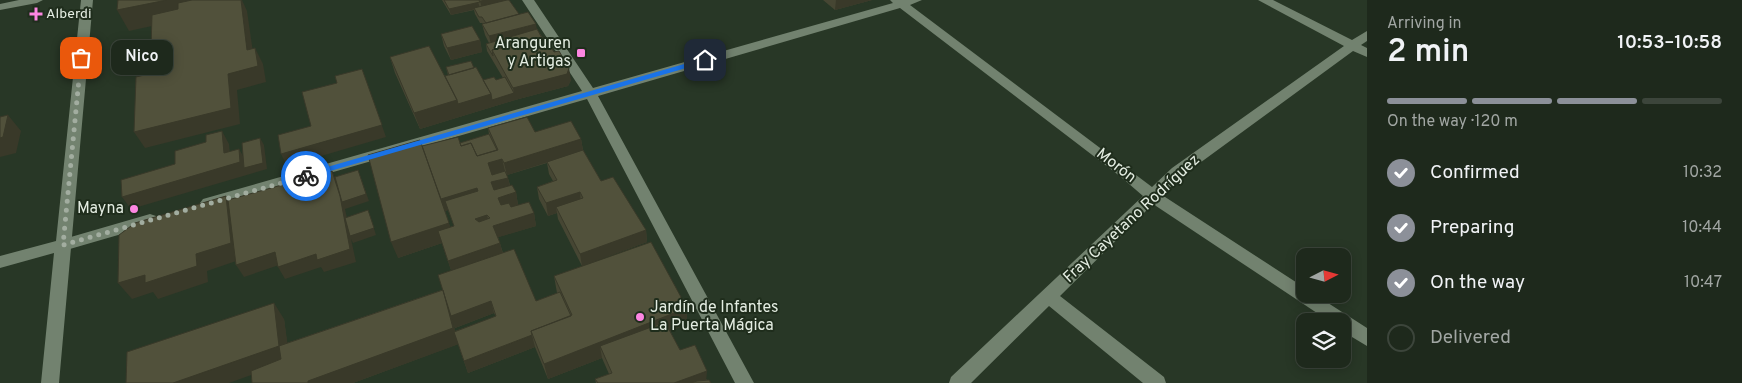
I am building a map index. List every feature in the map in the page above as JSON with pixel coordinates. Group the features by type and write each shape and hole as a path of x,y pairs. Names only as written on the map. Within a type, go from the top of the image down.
{"street":[{"path":"0,8 37,0"},
{"path":"50,383 87,0"},
{"path":"528,0 590,93 745,383"},
{"path":"196,207 899,2 916,0"},
{"path":"1264,0 1367,53"},
{"name":"Morón","path":"899,2 1126,173 1153,196 1330,313"},
{"name":"Fray Cayetano Rodríguez","path":"958,383 1183,167 1367,35"},
{"path":"0,262 167,215"},
{"path":"1048,297 1157,383"},
{"name":"Morón","path":"1351,327 1367,338"}],"building":[{"path":"118,0 167,0 117,10"},
{"path":"192,0 241,0 247,50 255,48 258,66 228,74 231,108 134,132 136,77 171,69 171,43 151,48 152,15 178,9 178,3"},
{"path":"444,0 479,0 480,2 449,9"},
{"path":"509,0 519,14 486,23 482,17 479,17 474,8"},
{"path":"528,12 536,24 489,36 482,24"},
{"path":"472,26 480,40 447,48 441,34"},
{"path":"537,29 542,38 492,50 493,56 486,44"},
{"path":"545,37 554,52 559,51 569,68 567,74 513,88 492,50"},
{"path":"429,46 457,100 414,113 390,57"},
{"path":"471,61 474,68 449,75 446,67"},
{"path":"476,67 491,94 458,104 445,76"},
{"path":"362,69 382,125 281,154 278,135 311,126 302,92 337,83 335,76"},
{"path":"494,77 496,80 505,77 514,93 492,100 491,94 483,80"},
{"path":"8,115 3,137 0,138 0,117"},
{"path":"527,117 535,132 571,121 581,139 504,163 502,159 488,163 492,175 505,171 508,178 491,182 494,190 512,185 516,192 498,198 501,205 509,203 511,207 529,202 534,213 493,226 500,243 448,261 438,231 454,226 445,201 478,191 477,188 441,199 422,146 458,137 461,146 471,143 477,156 498,150 488,128","holes":["487,215 490,218 479,222 475,219"]},
{"path":"222,131 224,153 239,149 240,162 122,197 121,180 175,164 175,151 206,142 206,135"},
{"path":"489,134 497,150 477,156 471,143 461,146 460,143"},
{"path":"260,138 263,163 244,168 242,143"},
{"path":"420,140 449,223 391,242 368,155"},
{"path":"583,150 601,181 613,177 646,230 580,254 556,207 583,198 580,192 546,203 537,187 557,180 547,162"},
{"path":"358,170 366,194 342,202 335,177"},
{"path":"332,171 340,196 350,249 317,260 316,254 278,267 275,252 236,265 228,200"},
{"path":"226,196 231,243 196,254 197,266 145,283 145,275 118,283 119,235 135,223"},
{"path":"368,210 374,228 350,236 345,218"},
{"path":"651,242 687,308 544,364 531,331 572,315 554,276"},
{"path":"514,249 536,301 560,292 571,316 531,331 532,335 464,361 454,332 496,316 491,301 451,316 438,275"},
{"path":"443,290 453,328 308,381 308,383 252,383 251,371 281,359 279,346"},
{"path":"274,303 279,346 173,383 126,383 127,352"},
{"path":"665,322 680,350 695,345 707,371 674,383 598,383 595,379 612,373 600,346"},
{"path":"709,380 711,383 691,383 697,381"}],"way so far":[{"path":"81,58 63,245 306,176"}],"place":[{"name":"Alberdi","path":"36,14"},
{"name":"Aranguren y Artigas","path":"581,53"},
{"name":"Nico","path":"81,58"},
{"name":"Mayna","path":"134,209"},
{"name":"Jardín de Infantes La Puerta Mágica","path":"640,317"}],"route":[{"path":"306,176 705,60"}]}
